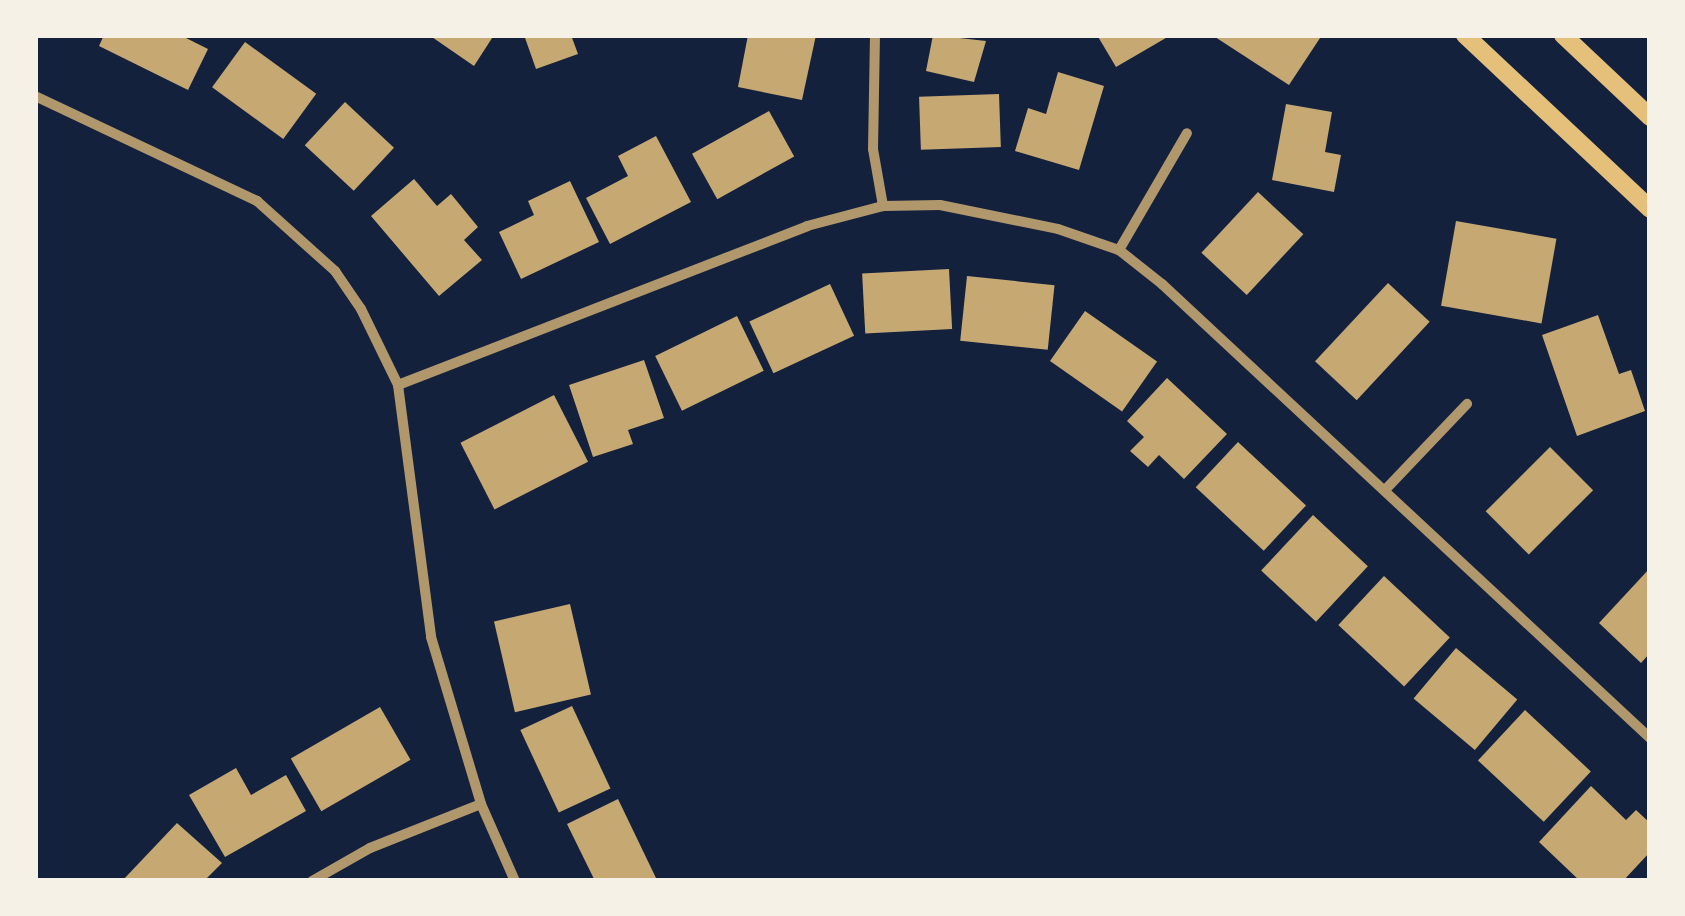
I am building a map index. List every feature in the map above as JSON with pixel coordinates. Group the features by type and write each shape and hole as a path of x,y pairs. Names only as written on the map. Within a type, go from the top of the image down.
{"main road":[{"path":"1563,35 1650,116"},
{"path":"1472,37 1650,209"}],"street":[{"path":"875,35 873,148 883,206"},
{"path":"35,96 258,201 335,271 362,309 398,385 431,637 480,804 515,881"},
{"path":"1120,250 1187,133"},
{"path":"398,385 807,226 883,206 940,204 998,213 1120,250 1162,284 1650,738"},
{"path":"1384,490 1467,404"},
{"path":"312,881 370,848 480,804"}],"building":[{"path":"104,35 180,35 208,49 188,90 99,46"},
{"path":"429,35 494,35 474,66"},
{"path":"524,35 571,35 578,54 536,69"},
{"path":"748,35 816,35 802,100 738,87"},
{"path":"933,35 986,41 974,82 926,71"},
{"path":"1097,35 1171,35 1116,67"},
{"path":"1212,35 1322,35 1289,85"},
{"path":"245,42 316,94 283,139 212,87"},
{"path":"1058,72 1104,86 1079,170 1015,151 1028,108 1046,114"},
{"path":"999,94 1001,147 921,150 919,97"},
{"path":"345,102 394,148 354,191 305,145"},
{"path":"1286,104 1332,112 1325,152 1341,155 1334,192 1272,180"},
{"path":"769,111 794,156 717,199 692,154"},
{"path":"656,136 691,202 610,244 586,198 628,176 618,156"},
{"path":"414,179 437,206 451,194 478,227 464,240 482,260 439,296 371,216"},
{"path":"570,181 599,242 521,279 499,232 534,215 528,201"},
{"path":"1258,192 1303,234 1247,295 1201,253"},
{"path":"1456,221 1556,239 1542,323 1441,306"},
{"path":"949,269 952,329 865,333 862,274"},
{"path":"967,276 1055,285 1048,350 960,341"},
{"path":"1388,283 1430,322 1357,400 1315,361"},
{"path":"830,284 854,336 773,373 749,322"},
{"path":"1085,311 1157,361 1122,411 1050,361"},
{"path":"1598,315 1619,374 1631,370 1645,411 1577,436 1542,335"},
{"path":"737,316 764,371 682,411 655,356"},
{"path":"644,360 664,418 628,430 633,444 593,457 569,385"},
{"path":"1167,378 1227,434 1184,479 1159,455 1148,467 1130,451 1144,437 1127,421"},
{"path":"554,395 588,462 494,509 460,443"},
{"path":"1238,442 1306,505 1264,551 1196,487"},
{"path":"1550,447 1593,490 1529,554 1486,511"},
{"path":"1313,515 1368,566 1316,622 1261,571"},
{"path":"1650,568 1650,653 1641,663 1599,623"},
{"path":"1384,576 1450,637 1404,686 1338,625"},
{"path":"570,604 591,695 515,712 494,622"},
{"path":"1456,648 1517,699 1475,750 1414,699"},
{"path":"572,706 610,788 559,813 520,730"},
{"path":"380,707 411,760 321,811 291,758"},
{"path":"1525,710 1591,771 1544,822 1478,760"},
{"path":"236,768 251,795 286,775 306,811 225,857 189,795"},
{"path":"1591,786 1626,820 1636,810 1650,823 1650,852 1623,881 1580,881 1539,842"},
{"path":"618,799 656,878 650,881 595,881 567,824"},
{"path":"177,823 222,863 204,881 122,881"}]}
